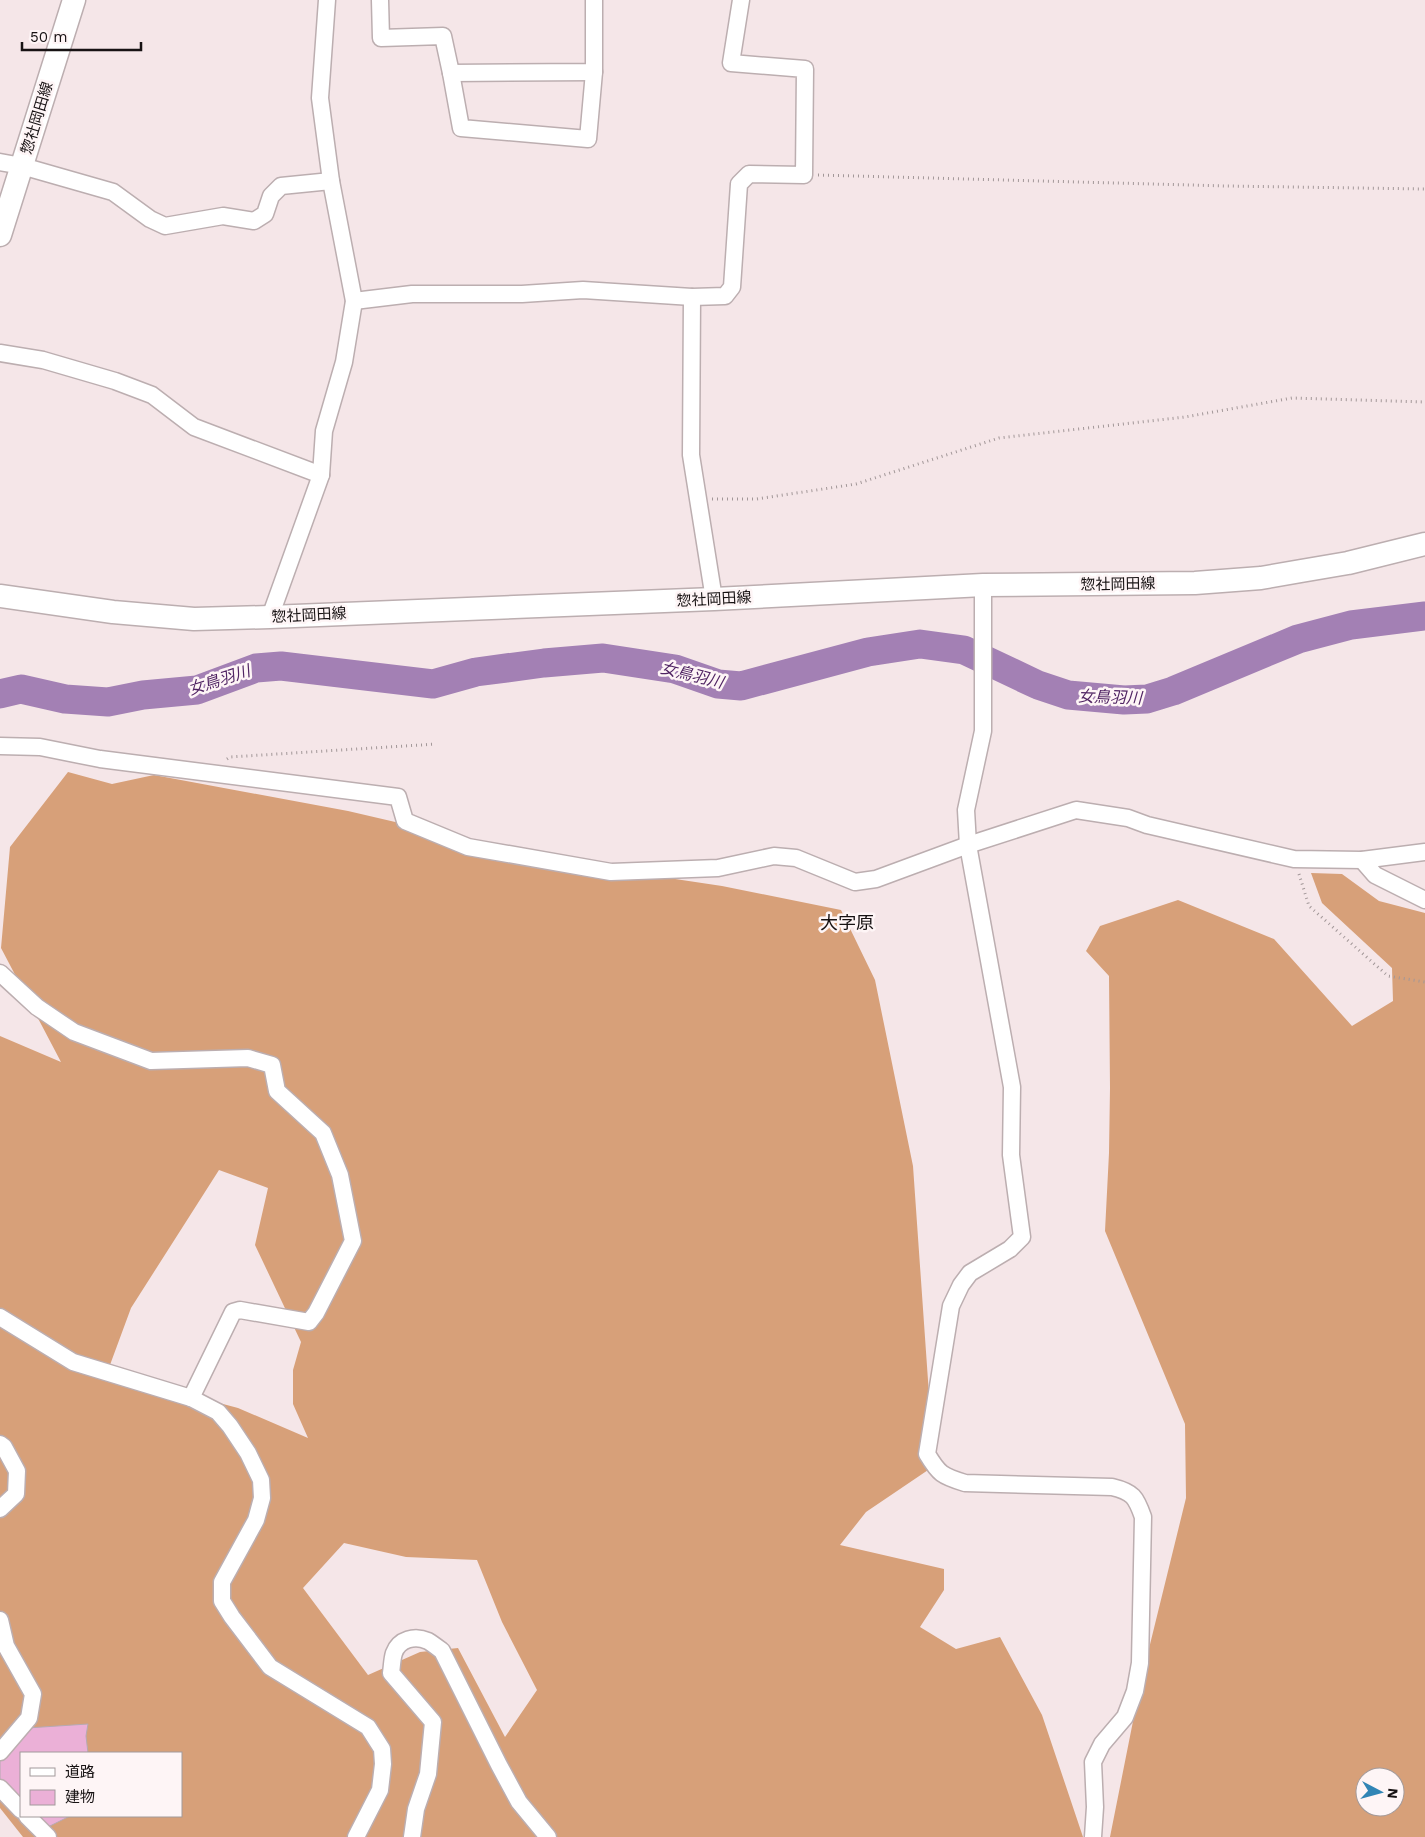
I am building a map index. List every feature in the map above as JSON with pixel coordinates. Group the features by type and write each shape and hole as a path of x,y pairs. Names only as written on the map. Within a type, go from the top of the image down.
{"main road":[{"name":"惣社岡田線","path":"0,235 74,0"},
{"name":"惣社岡田線","path":"0,596 113,612 194,619 714,599 984,593 1261,578 1348,563 1425,544"}],"street":[{"path":"270,617 321,475 324,431 344,362 354,301 331,181 320,98 327,0"},
{"path":"380,0 381,38 443,36 461,128 588,139 594,72 594,0"},
{"path":"354,301 412,294 522,294 583,290 725,296 732,287 739,184 749,174 804,175 805,69 731,63 741,0"},
{"path":"451,73 594,72"},
{"path":"0,162 22,166 113,192 150,219 165,226 223,216 254,220 265,214 271,196 281,186 331,181"},
{"path":"692,296 692,455 714,599"},
{"path":"0,352 43,360 152,394 194,427 321,475"},
{"path":"984,593 983,731 966,810 968,845 1012,1087 1011,1155 1022,1237 1010,1249 970,1273 960,1285 951,1306 927,1454 937,1471 948,1478 965,1483 1112,1487 1126,1490 1136,1499 1142,1517 1140,1663 1135,1691 1125,1717 1102,1744 1094,1762 1095,1807 1093,1837"},
{"path":"0,746 40,747 100,759 206,774 398,797 405,821 468,847 611,872 718,868 774,856 796,858 855,882 876,879 968,845 1076,810 1128,818 1156,828 1294,859 1362,860 1425,852"},
{"path":"1362,860 1375,875 1425,900"},
{"path":"0,973 37,1007 74,1032 151,1061 248,1058 272,1065 277,1091 323,1132 340,1175 353,1241 316,1313 309,1322 240,1310 233,1312 191,1398"},
{"path":"0,1317 73,1362 191,1398 218,1412 230,1426 248,1453 261,1480 262,1498 256,1520 222,1582 222,1600 270,1668 368,1727 382,1749 383,1764 380,1790 356,1837"},
{"path":"0,1444 4,1447 16,1471 16,1494 0,1509"},
{"path":"0,1620 6,1646 33,1694 29,1718 0,1752"},
{"path":"412,1837 416,1809 428,1774 433,1722 391,1673 393,1654 404,1640 412,1639 427,1640 442,1651 515,1794 548,1837"},
{"path":"0,1788 20,1809"},
{"path":"28,1817 48,1837"}],"path":[{"path":"804,175 1425,189"},
{"path":"698,499 758,499 856,484 999,438 1185,417 1292,398 1425,402"},
{"path":"206,774 230,757 436,744"},
{"path":"1294,859 1309,906 1388,976 1425,982"}],"shaded area":[{"path":"68,772 112,784 154,775 348,811 575,864 722,886 841,910 875,980 913,1166 934,1466 866,1512 840,1545 944,1569 944,1590 920,1627 956,1649 1000,1637 1042,1715 1083,1837 23,1837 0,1808 0,1036 61,1062 1,948 10,847","holes":["219,1170 268,1188 255,1245 301,1342 293,1370 293,1404 308,1438 238,1408 107,1373 131,1308","344,1543 406,1557 477,1560 502,1622 537,1690 505,1737 458,1648 420,1652 368,1675 303,1588"]},
{"path":"1311,873 1342,874 1379,901 1425,913 1425,1837 1110,1837 1141,1681 1186,1498 1185,1424 1105,1231 1109,1153 1109,976 1086,951 1100,926 1178,900 1274,939 1352,1026 1393,1001 1392,968 1322,903"}],"building":[{"path":"88,1724 86,1736 88,1752 20,1752 20,1801 0,1783 0,1761 11,1751 27,1728"},
{"path":"37,1817 68,1817 48,1827"}],"waterway":[{"name":"女鳥羽川","path":"0,694 21,689 65,699 108,702 143,695 197,690 256,668 281,666 433,684 476,672 603,658 675,669 718,684 741,686 868,652 920,644 964,650 1038,685 1068,695 1124,700 1147,699 1173,691 1298,639 1351,625 1425,616"}],"district":[{"name":"大字原","path":"847,922"}]}
